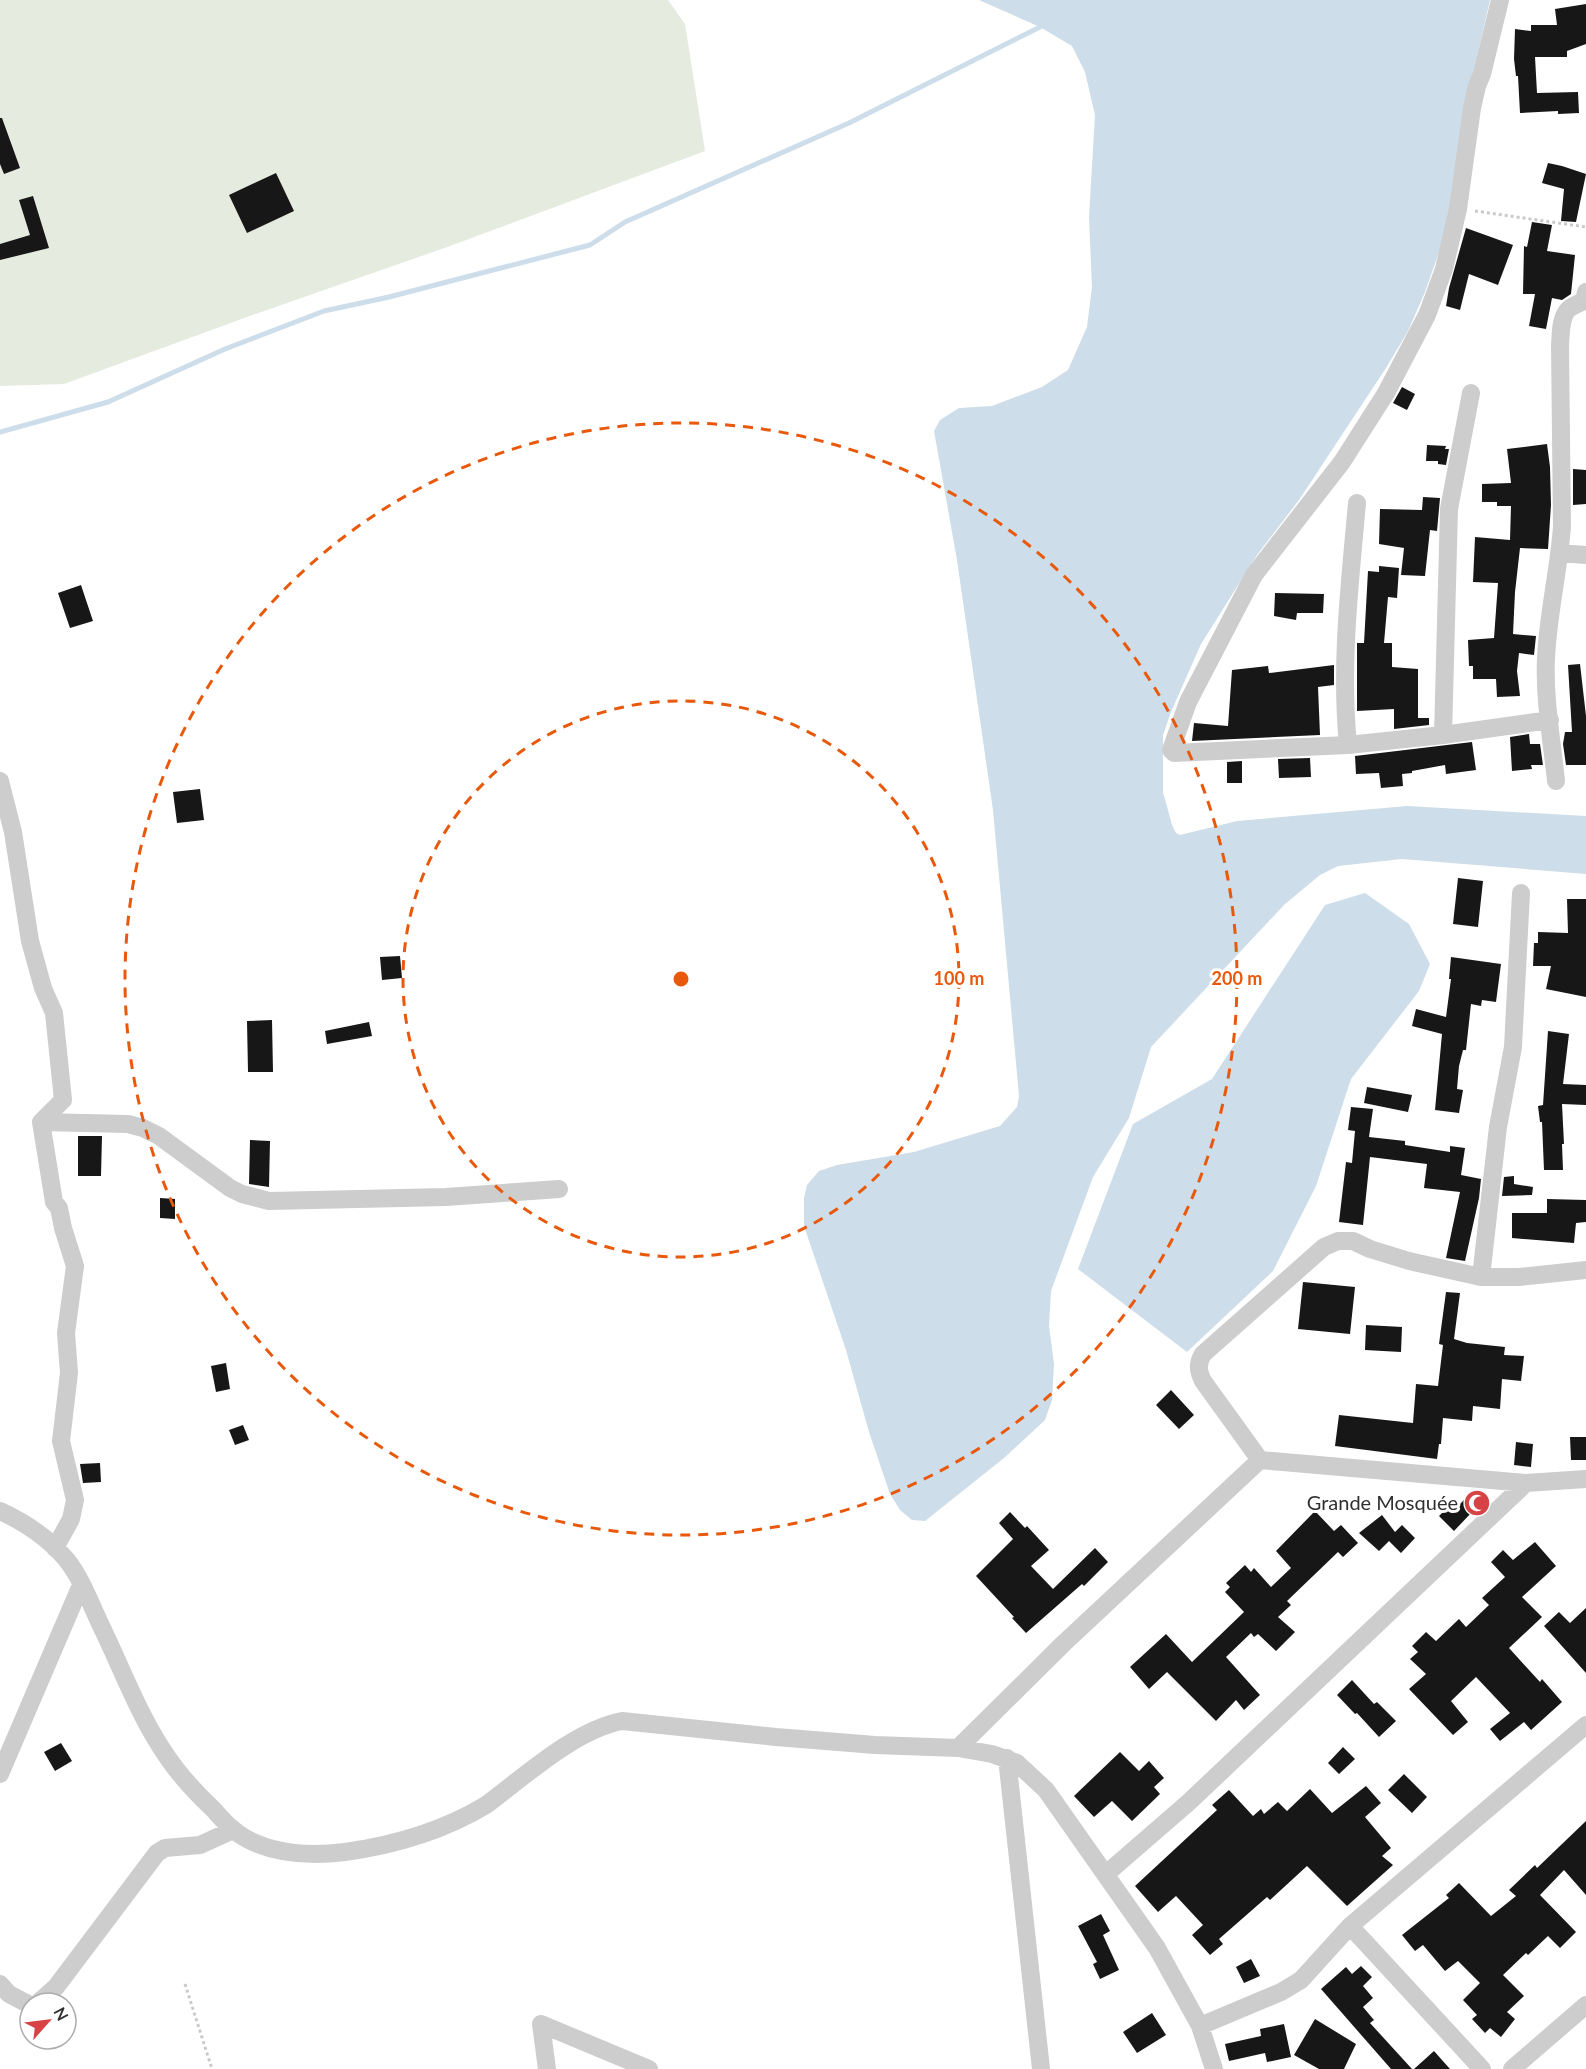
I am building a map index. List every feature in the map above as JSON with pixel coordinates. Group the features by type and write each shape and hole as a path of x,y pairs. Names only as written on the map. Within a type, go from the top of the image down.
{"street":[{"path":"1500,0 1472,108 1458,208 1444,269 1427,315 1386,393 1342,462 1254,575 1188,702 1171,750 1174,753 1348,745 1550,720"},
{"path":"1556,782 1546,657 1560,553 1561,334 1562,323 1567,311 1571,306 1584,301 1586,292"},
{"path":"1443,735 1449,509 1471,393"},
{"path":"1348,745 1345,718 1344,650 1357,502"},
{"path":"1560,553 1586,555"},
{"path":"0,781 13,832 30,941 43,988 54,1013 63,1100 41,1122"},
{"path":"1481,1277 1497,1137 1513,1047 1521,893"},
{"path":"41,1122 128,1124 143,1128 159,1136 230,1188 251,1197 270,1201 446,1197 559,1189"},
{"path":"41,1122 54,1202 59,1208 75,1266 66,1333 69,1373 61,1442 75,1500 71,1519 55,1548"},
{"path":"1260,1460 1203,1381 1198,1372 1198,1361 1203,1354 1323,1247 1338,1241 1353,1241 1370,1249 1409,1261 1481,1277 1519,1277 1586,1270"},
{"path":"958,1748 1063,1644 1260,1460 1526,1483 1586,1479"},
{"path":"1106,1874 1198,1794 1526,1483"},
{"path":"0,1511 34,1531 55,1548 75,1572 148,1723 166,1756 186,1782 233,1830 267,1847 296,1854 334,1853 397,1843 424,1834 472,1814 583,1733 609,1723 622,1721 787,1738 875,1745 958,1748 1007,1758 1017,1763 1046,1790 1156,1948 1200,2026 1214,2069"},
{"path":"0,1774 81,1585"},
{"path":"1200,2026 1295,1984 1350,1926 1586,1725"},
{"path":"1007,1758 1041,2069"},
{"path":"52,1991 157,1853 165,1848 200,1845 233,1830"},
{"path":"1350,1926 1482,2069"},
{"path":"0,1984 9,1994 18,1999"},
{"path":"1512,2069 1586,2005"},
{"path":"547,2069 541,2024 648,2069"}],"path":[{"path":"1458,208 1586,227"},
{"path":"184,1983 212,2069"}],"shaded area":[{"path":"0,0 668,0 685,24 705,151 450,246 64,384 0,386"}],"water":[{"path":"979,0 1490,0 1462,124 1458,175 1444,238 1425,292 1408,331 1386,368 1299,500 1257,555 1201,644 1163,735 1163,792 1172,825 1176,833 1180,835 1237,821 1407,806 1586,816 1586,874 1402,859 1338,866 1320,875 1285,904 1151,1047 1129,1118 1093,1177 1051,1291 1049,1326 1054,1364 1052,1400 1045,1420 1004,1458 925,1521 912,1520 900,1510 890,1494 869,1432 846,1350 804,1226 804,1198 807,1185 819,1171 837,1165 914,1152 1000,1126 1017,1107 1019,1096 993,810 957,560 934,431 940,420 959,408 992,406 1042,387 1068,370 1087,327 1092,287 1089,217 1095,115 1085,72 1072,46 1040,27"},
{"path":"1365,893 1409,924 1430,964 1419,991 1351,1079 1316,1186 1273,1271 1187,1352 1078,1269 1133,1124 1212,1079 1325,905"}],"building":[{"path":"1586,4 1586,44 1567,51 1567,57 1535,57 1537,93 1578,92 1579,113 1558,114 1558,111 1520,113 1518,76 1516,76 1514,59 1515,29 1531,31 1531,25 1557,25 1555,9"},
{"path":"0,118 2,118 20,168 4,174 0,164"},
{"path":"1548,163 1586,174 1576,222 1561,221 1564,189 1542,183"},
{"path":"276,173 294,211 247,233 229,195"},
{"path":"33,196 49,248 0,260 0,244 30,235 19,200"},
{"path":"1532,222 1552,225 1547,251 1575,255 1571,294 1562,300 1552,298 1546,329 1529,326 1535,294 1523,294 1524,246 1527,247"},
{"path":"1466,228 1513,245 1498,285 1469,274 1460,310 1446,306"},
{"path":"1402,387 1415,394 1407,410 1393,403"},
{"path":"1547,444 1551,505 1548,549 1520,548 1515,592 1513,634 1536,636 1534,655 1519,653 1517,671 1520,696 1497,697 1496,679 1473,679 1473,666 1469,666 1468,640 1494,638 1498,583 1473,582 1475,537 1510,540 1511,506 1497,506 1497,502 1482,502 1482,484 1511,483 1507,449"},
{"path":"1427,445 1446,446 1445,449 1449,449 1446,465 1438,464 1438,461 1426,461"},
{"path":"1573,469 1586,470 1586,504 1573,505"},
{"path":"1423,497 1440,498 1437,531 1430,530 1425,576 1401,575 1404,548 1379,544 1380,509 1422,510"},
{"path":"1379,566 1399,568 1397,598 1388,597 1384,643 1392,643 1392,667 1418,669 1418,718 1429,718 1429,725 1394,729 1394,709 1357,711 1357,643 1364,643 1368,571 1379,572"},
{"path":"81,585 93,621 70,628 58,593"},
{"path":"1275,593 1324,594 1323,613 1297,613 1296,620 1274,616"},
{"path":"1580,664 1586,716 1586,765 1566,765 1563,744 1565,732 1572,732 1568,665"},
{"path":"1334,665 1334,685 1318,687 1320,735 1192,741 1194,723 1228,726 1232,670 1268,666 1269,673"},
{"path":"1529,734 1530,744 1540,744 1543,765 1531,765 1532,769 1512,771 1510,737"},
{"path":"1472,742 1476,770 1446,774 1445,765 1412,771 1412,773 1402,774 1403,786 1381,788 1379,773 1356,774 1355,756"},
{"path":"1310,758 1311,777 1279,778 1278,759"},
{"path":"1242,761 1242,783 1227,783 1227,762"},
{"path":"200,789 204,820 177,823 173,792"},
{"path":"1458,878 1483,881 1478,927 1453,924"},
{"path":"1567,899 1586,899 1586,997 1546,989 1551,966 1533,966 1534,943 1538,943 1538,932 1568,933"},
{"path":"400,956 402,978 382,980 380,957"},
{"path":"1451,957 1501,964 1496,1002 1482,1000 1481,1006 1471,1004 1466,1050 1463,1050 1459,1066 1457,1089 1463,1090 1459,1113 1435,1110 1442,1034 1412,1026 1416,1009 1446,1017 1451,979 1449,979"},
{"path":"272,1020 273,1072 248,1072 247,1021"},
{"path":"369,1022 372,1036 327,1044 325,1031"},
{"path":"1548,1031 1569,1034 1563,1084 1586,1085 1586,1105 1562,1104 1563,1170 1544,1170 1542,1122 1540,1122 1538,1106 1543,1105"},
{"path":"1367,1087 1412,1095 1408,1112 1364,1103"},
{"path":"1351,1107 1373,1109 1369,1137 1405,1141 1405,1145 1450,1152 1450,1146 1465,1148 1461,1175 1481,1179 1465,1261 1446,1258 1460,1192 1424,1188 1427,1164 1370,1157 1363,1225 1339,1222 1346,1162 1352,1163 1355,1131 1348,1130"},
{"path":"78,1136 102,1136 101,1176 78,1176"},
{"path":"250,1140 270,1141 269,1187 249,1184"},
{"path":"1514,1176 1514,1184 1533,1187 1532,1195 1502,1196 1504,1177"},
{"path":"160,1198 175,1199 175,1219 160,1218"},
{"path":"1547,1199 1586,1200 1586,1222 1576,1223 1574,1243 1512,1238 1512,1213 1547,1213"},
{"path":"1303,1282 1355,1287 1350,1334 1298,1329"},
{"path":"1446,1292 1460,1293 1454,1339 1467,1343 1505,1347 1504,1355 1524,1356 1521,1381 1502,1379 1500,1409 1473,1406 1472,1421 1443,1418 1437,1459 1335,1446 1339,1415 1413,1423 1416,1384 1438,1386 1443,1345 1439,1344"},
{"path":"1366,1325 1402,1327 1401,1352 1365,1350"},
{"path":"226,1363 230,1389 216,1392 211,1366"},
{"path":"1171,1390 1194,1415 1179,1429 1156,1405"},
{"path":"243,1425 249,1440 235,1445 229,1430"},
{"path":"1570,1437 1586,1437 1586,1460 1571,1460"},
{"path":"1516,1442 1533,1444 1531,1467 1514,1465"},
{"path":"100,1463 101,1482 83,1483 80,1464"},
{"path":"1474,1490 1488,1504 1476,1514 1473,1511 1454,1531 1439,1516 1452,1503 1456,1508"},
{"path":"1315,1511 1334,1531 1341,1525 1358,1543 1343,1557 1338,1552 1287,1601 1291,1605 1278,1617 1295,1632 1276,1651 1258,1634 1254,1637 1251,1633 1226,1657 1260,1695 1244,1710 1236,1700 1216,1721 1167,1672 1149,1689 1130,1667 1166,1634 1192,1662 1244,1612 1225,1592 1230,1587 1226,1583 1245,1565 1251,1572 1254,1568 1271,1587 1291,1568 1276,1551"},
{"path":"1010,1512 1025,1528 1027,1526 1049,1550 1031,1566 1053,1589 1095,1548 1108,1562 1084,1586 1082,1584 1026,1633 976,1576 1013,1539 999,1523"},
{"path":"1382,1515 1395,1532 1402,1525 1415,1538 1401,1553 1389,1541 1379,1551 1359,1533"},
{"path":"1535,1542 1556,1566 1522,1597 1542,1617 1509,1648 1540,1682 1542,1679 1562,1702 1531,1730 1524,1722 1500,1741 1490,1729 1510,1713 1476,1677 1451,1701 1468,1722 1453,1735 1409,1689 1426,1674 1410,1659 1418,1652 1412,1646 1426,1632 1436,1641 1459,1619 1466,1627 1489,1605 1482,1598 1505,1577 1491,1562 1503,1550 1513,1560"},
{"path":"1586,1608 1586,1673 1544,1626 1559,1612 1570,1623"},
{"path":"1352,1680 1374,1704 1377,1702 1396,1721 1379,1737 1337,1695"},
{"path":"61,1743 72,1761 55,1771 44,1752"},
{"path":"1343,1747 1355,1759 1339,1774 1328,1763"},
{"path":"1120,1752 1139,1771 1149,1761 1164,1778 1154,1787 1160,1794 1132,1821 1112,1801 1094,1817 1074,1796"},
{"path":"1404,1774 1427,1797 1412,1813 1388,1790"},
{"path":"1366,1786 1381,1803 1365,1817 1391,1848 1382,1856 1393,1865 1347,1906 1307,1866 1270,1900 1267,1897 1219,1939 1223,1944 1210,1955 1192,1935 1203,1925 1176,1896 1158,1912 1135,1886 1217,1810 1212,1805 1229,1790 1253,1816 1261,1809 1264,1814 1278,1802 1287,1811 1310,1789 1332,1813"},
{"path":"1586,1821 1586,1895 1564,1870 1540,1895 1576,1932 1560,1948 1548,1936 1503,1975 1524,1996 1507,2012 1515,2019 1501,2037 1490,2028 1485,2033 1472,2019 1477,2015 1463,2000 1480,1983 1458,1961 1445,1971 1423,1945 1415,1951 1402,1935 1449,1898 1446,1895 1459,1883 1491,1916 1516,1896 1509,1890 1535,1865 1537,1868"},
{"path":"1101,1914 1110,1931 1103,1935 1119,1970 1100,1979 1093,1964 1097,1962 1078,1926"},
{"path":"1251,1959 1260,1976 1244,1983 1236,1967"},
{"path":"1361,1966 1372,1977 1363,1986 1373,1998 1363,2007 1374,2020 1370,2023 1412,2069 1391,2069 1321,1989 1346,1967 1352,1974"},
{"path":"1152,2013 1166,2035 1137,2053 1123,2032"},
{"path":"1315,2019 1356,2044 1344,2069 1319,2069 1294,2055"},
{"path":"1284,2024 1291,2057 1267,2062 1265,2053 1229,2061 1225,2044 1261,2036 1260,2029"},
{"path":"1434,2051 1450,2069 1414,2069"}],"waterway":[{"path":"0,432 108,402 225,349 324,311 389,297 590,245 625,222 849,123 1040,27"}],"place":[{"name":"Grande Mosquée","path":"1477,1503"}]}
